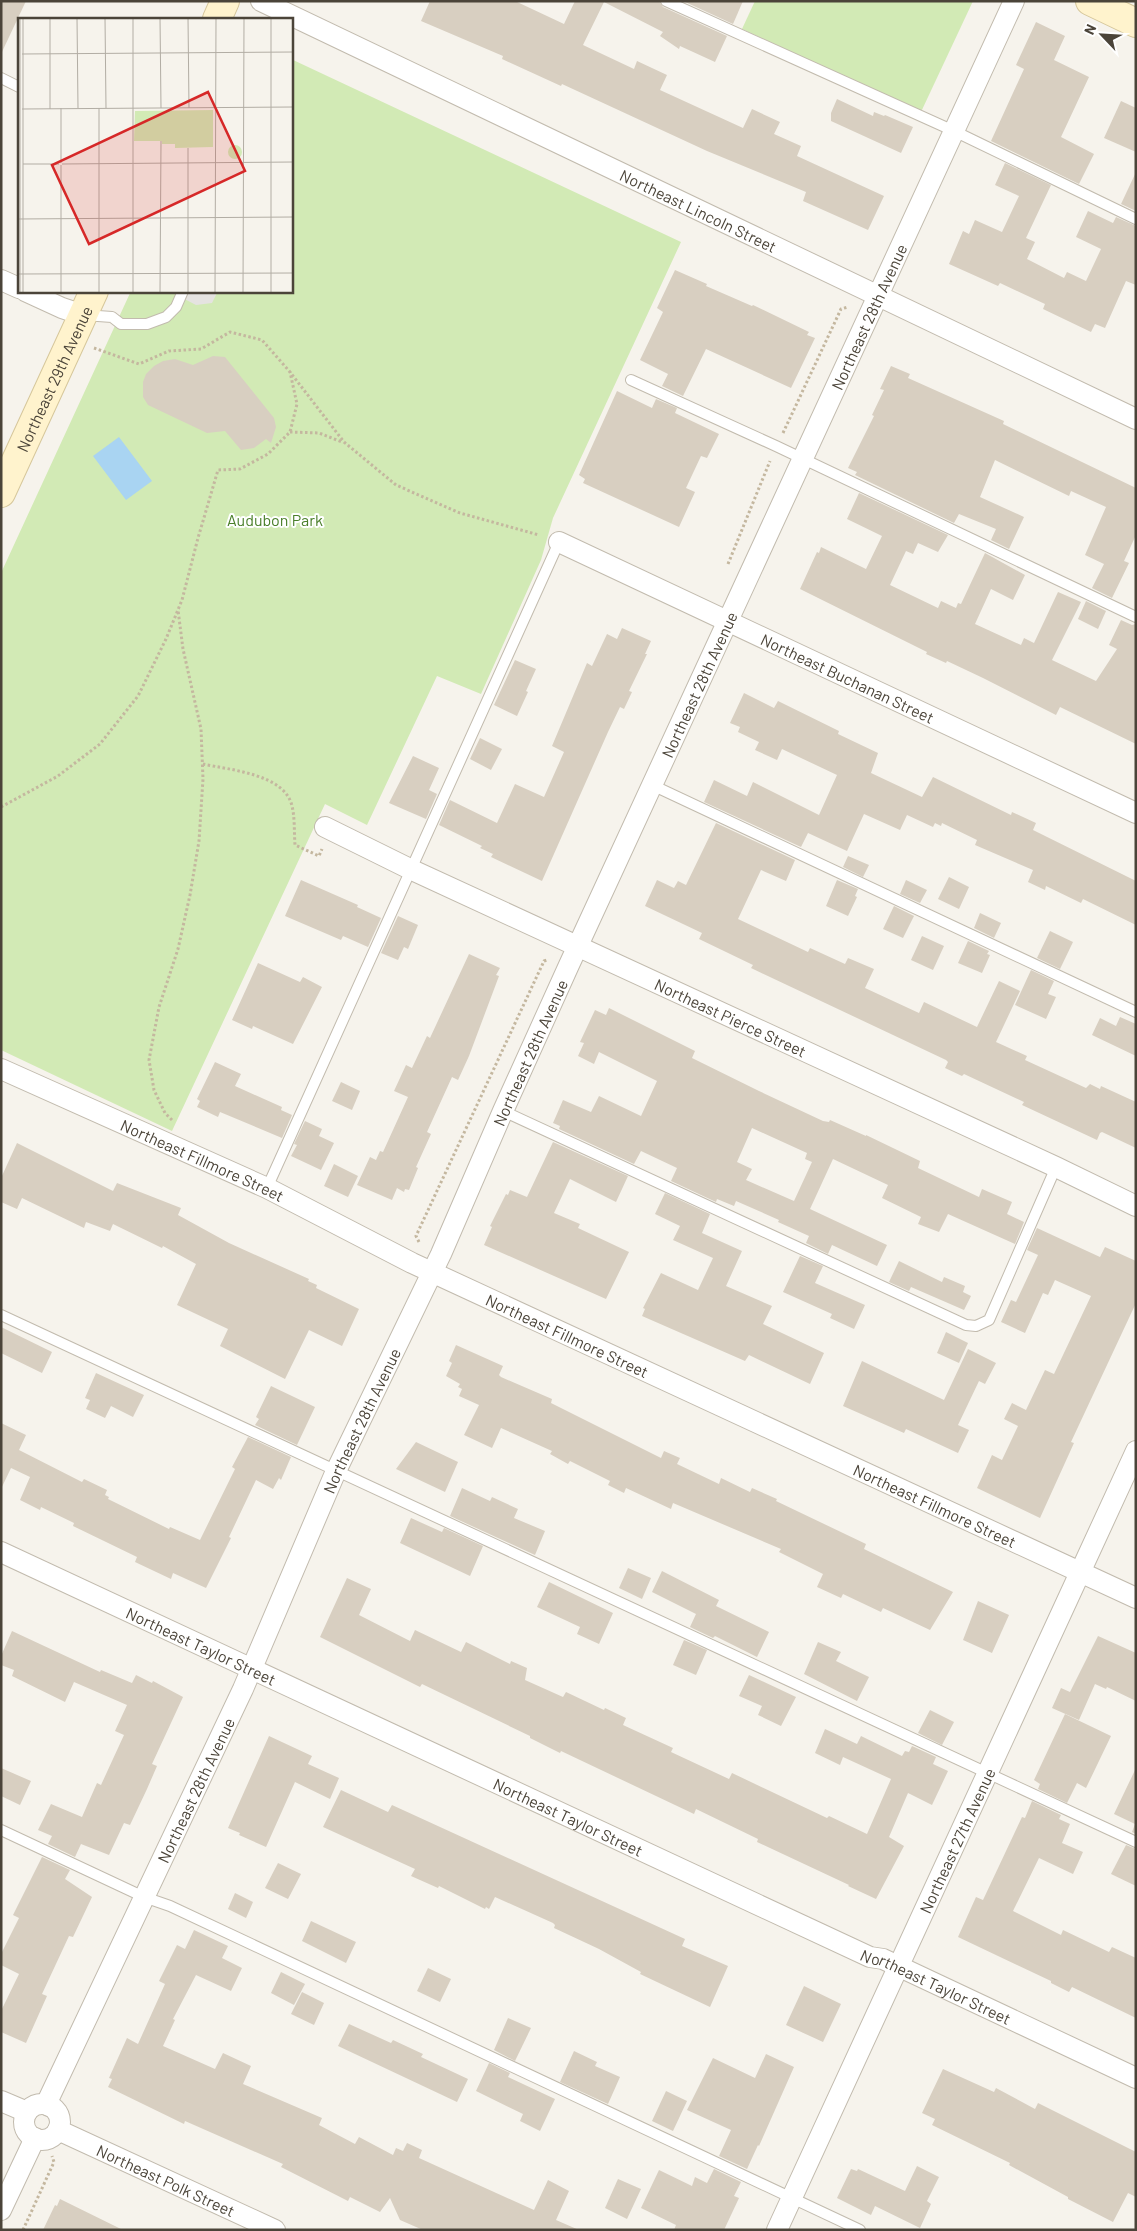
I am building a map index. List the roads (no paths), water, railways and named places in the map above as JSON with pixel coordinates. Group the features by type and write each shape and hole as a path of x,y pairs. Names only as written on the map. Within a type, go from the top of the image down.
{"street":[{"path":"217,18 225,1"},
{"name":"Northeast Lincoln Street","path":"261,1 1136,419"},
{"name":"Northeast 28th Avenue","path":"49,2106 49,2098 252,1668 336,1471 433,1272 577,947 1014,1"},
{"path":"1090,1 1136,23"},
{"path":"1,280 18,288"},
{"path":"27,292 62,308 89,303"},
{"name":"Northeast 29th Avenue","path":"3,482 89,303"},
{"name":"Northeast Buchanan Street","path":"559,542 1136,813"},
{"name":"Northeast Pierce Street","path":"328,828 410,869 1136,1206"},
{"name":"Northeast Fillmore Street","path":"1,1070 266,1188 433,1272 1136,1598"},
{"name":"Northeast 27th Avenue","path":"777,2230 1136,1451"},
{"name":"Northeast Taylor Street","path":"1,1552 870,1957 883,1959 1136,2078"},
{"path":"1,2101 27,2112"},
{"path":"39,2104 49,2106 58,2113 60,2125 58,2130 50,2138 44,2140 34,2138 24,2124 27,2112 39,2104"},
{"name":"Northeast Polk Street","path":"58,2130 275,2230"},
{"path":"1,2210 34,2138"}],"lane":[{"path":"666,1 954,131 1136,219"},
{"path":"1,78 18,86"},
{"path":"89,303 121,324 147,324 166,318 176,307 183,293"},
{"path":"631,380 1136,617"},
{"path":"266,1188 559,542"},
{"path":"652,785 1136,1012"},
{"path":"503,1111 966,1325 976,1326 989,1320 1056,1168"},
{"path":"1,1314 1136,1842"},
{"path":"1,1830 144,1897 170,1906 860,2230"}],"water":[{"path":"119,437 152,481 126,500 93,456"}],"park label":[{"name":"Audubon Park","path":"275,519"}]}
